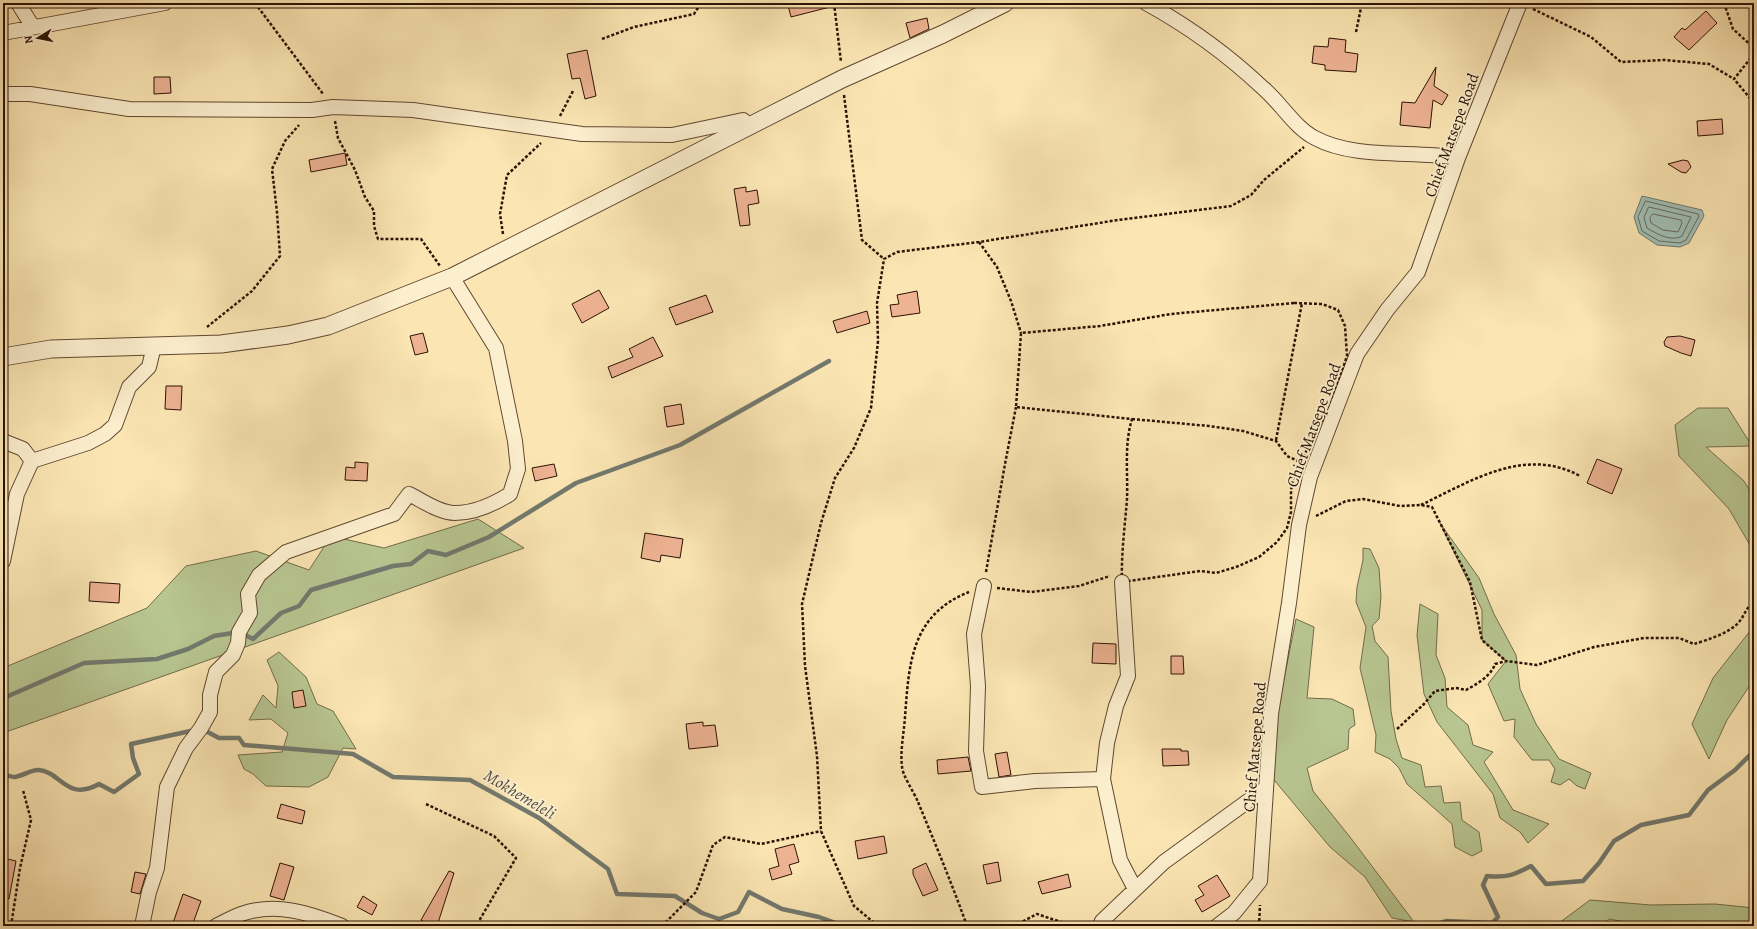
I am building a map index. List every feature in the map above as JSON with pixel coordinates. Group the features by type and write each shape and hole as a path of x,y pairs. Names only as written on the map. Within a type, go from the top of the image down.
{"street":[{"path":"18,3 33,26"},
{"path":"3,33 33,26 138,10 166,3"},
{"path":"3,357 51,349 221,344 288,334 328,326 452,277 842,79 942,34 1005,3"},
{"path":"1146,3 1180,21 1246,71 1274,98 1300,127 1315,138 1343,148 1381,153 1442,155 1458,158"},
{"name":"Chief Matsepe Road","path":"1217,926 1234,913 1260,881 1266,814 1266,788 1271,714 1289,603 1299,525 1310,477 1357,354 1387,310 1418,272 1458,158 1524,5"},
{"path":"3,94 30,94 129,109 312,110 333,107 413,110 582,134 672,135 742,120 749,126"},
{"path":"142,926 149,892 157,868 167,787 186,748 201,728 210,712 210,695 216,672 233,655 238,643 239,632 250,613 248,594 259,575 286,552 394,514 409,494 435,507 454,513 474,510 496,503 510,494 518,469 515,441 496,348 452,277"},
{"path":"3,561 17,494 32,461 88,443 105,434 114,425 130,387 149,367 154,346"},
{"path":"3,441 23,450 32,461"},
{"path":"1122,577 1128,676 1116,706 1107,743 1103,779 1120,860 1135,888"},
{"path":"984,586 974,634 978,686 976,750 982,787 1035,781 1103,779"},
{"path":"1100,926 1102,921 1135,888 1164,862 1266,788"},
{"path":"216,926 241,914 262,909 280,908 313,914 342,926"}],"path":[{"path":"255,3 333,107 338,138 355,170 365,197 374,211 374,226 378,239 421,239 439,265 452,277"},
{"path":"602,39 634,27 694,14 701,3"},
{"path":"834,3 862,240 884,259"},
{"path":"1356,32 1362,3"},
{"path":"1724,3 1733,29 1754,48"},
{"path":"1524,5 1591,37 1621,62 1665,60 1709,64 1734,80 1754,103"},
{"path":"1754,20 1754,33"},
{"path":"1734,80 1754,54"},
{"path":"505,251 500,214 508,175 553,131 573,91"},
{"path":"203,328 210,327 252,291 280,256 272,169 284,141 312,110"},
{"path":"884,259 897,252 979,242 1118,220 1231,206 1251,195 1264,180 1315,138"},
{"path":"979,242 997,267 1011,301 1021,333 1016,407 1004,464 984,586"},
{"path":"878,926 854,906 821,831 816,756 805,666 802,604 821,523 835,478 854,448 871,408 878,341 877,303 884,259"},
{"path":"967,926 952,883 902,767 907,687 917,638 929,618 951,599 984,586 1031,592 1079,586 1122,577 1200,572 1216,573 1236,567 1259,557 1277,542 1287,528 1291,512 1291,490 1294,474 1330,407 1347,356 1345,326 1338,310 1322,304 1302,303 1170,314 1100,326 1021,333"},
{"path":"1276,441 1302,303"},
{"path":"1016,407 1210,426 1243,431 1276,441 1287,456 1300,462"},
{"path":"1122,577 1127,498 1126,461 1129,429 1132,419"},
{"path":"1421,505 1481,476 1516,465 1537,463 1553,465 1567,469 1580,476"},
{"path":"1299,525 1346,501 1363,499 1400,506 1421,505 1432,507 1470,582 1482,640 1506,661"},
{"path":"1397,729 1424,704 1434,691 1456,688 1466,690 1477,684 1493,670 1496,664 1506,661 1537,665 1594,647 1644,638 1679,638 1694,644 1717,636 1739,623 1749,605 1754,602"},
{"path":"11,926 20,868 31,820 23,790"},
{"path":"426,804 494,836 516,858 476,926"},
{"path":"662,926 696,892 713,845 725,837 761,844 821,831"},
{"path":"1014,926 1037,914 1073,926"}],"green space":[{"path":"1698,408 1728,408 1752,446 1706,447 1744,481 1754,497 1754,552 1729,509 1679,456 1675,425"},
{"path":"478,519 524,548 3,733 3,668 147,608 186,566 256,551 309,570 331,536 384,548"},
{"path":"1440,523 1479,578 1494,614 1516,655 1520,689 1536,724 1559,759 1591,773 1585,789 1577,786 1569,779 1560,785 1551,782 1555,769 1549,760 1532,760 1514,737 1515,719 1504,721 1488,684 1506,661 1482,640 1482,610"},
{"path":"1363,548 1370,549 1379,568 1381,597 1379,619 1372,626 1375,641 1388,657 1391,711 1396,739 1402,758 1421,765 1425,787 1441,786 1444,803 1460,802 1462,820 1479,832 1482,851 1472,856 1455,847 1452,824 1407,784 1399,768 1390,759 1375,752 1376,735 1360,668 1366,627 1356,602 1357,587 1363,560"},
{"path":"1420,604 1438,614 1436,655 1445,678 1447,707 1468,725 1473,745 1493,752 1484,762 1513,810 1549,824 1528,843 1520,832 1500,818 1493,794 1437,722 1424,694 1417,635"},
{"path":"1296,619 1314,627 1307,698 1332,699 1353,709 1355,725 1349,729 1348,749 1307,768 1313,791 1350,837 1414,922 1392,918 1365,877 1330,847 1270,775 1279,704"},
{"path":"1754,626 1754,679 1727,720 1709,759 1692,724 1713,678"},
{"path":"279,652 306,677 317,704 333,711 356,749 343,748 328,777 309,787 266,786 253,774 244,769 238,755 282,752 288,733 271,719 249,720 263,695 276,708 278,686 267,660"},
{"path":"1590,900 1651,905 1715,904 1754,908 1754,926 1647,926 1609,919 1603,926 1555,926"}],"water":[{"path":"1642,196 1702,210 1704,216 1689,243 1680,247 1657,245 1639,233 1634,217"}],"building":[{"path":"797,3 829,3 830,7 791,17 788,5"},
{"path":"1706,11 1717,23 1689,50 1674,37 1682,28 1685,30"},
{"path":"927,18 929,29 910,38 906,23"},
{"path":"1329,38 1346,40 1345,52 1358,54 1356,72 1325,70 1325,65 1312,63 1314,46 1328,47"},
{"path":"587,50 596,96 585,99 580,78 572,79 567,54"},
{"path":"1436,67 1434,86 1448,95 1442,105 1433,100 1430,128 1400,125 1402,102 1415,103"},
{"path":"154,77 170,77 171,93 154,94"},
{"path":"1722,119 1723,134 1698,136 1697,121"},
{"path":"345,153 347,165 311,172 309,160"},
{"path":"1683,160 1688,161 1691,167 1686,173 1681,172 1668,164"},
{"path":"746,187 746,192 757,190 759,203 748,205 750,225 740,226 734,189"},
{"path":"599,290 609,308 582,323 572,304"},
{"path":"917,291 920,313 892,317 890,305 899,304 897,295"},
{"path":"706,295 713,312 676,325 669,308"},
{"path":"867,311 870,323 837,333 833,321"},
{"path":"423,333 428,352 415,355 410,336"},
{"path":"1680,336 1695,340 1691,356 1665,346 1664,342 1667,337"},
{"path":"653,337 663,356 612,378 608,367 633,357 629,349"},
{"path":"166,386 182,386 181,410 165,409"},
{"path":"681,404 684,424 667,427 664,407"},
{"path":"1597,459 1622,469 1612,494 1587,483"},
{"path":"355,462 368,463 367,481 345,480 346,467 355,468"},
{"path":"554,464 557,476 535,481 532,468"},
{"path":"645,533 683,539 680,558 661,555 660,562 641,558"},
{"path":"90,582 120,584 119,603 89,601"},
{"path":"1093,643 1116,644 1116,664 1092,663"},
{"path":"1171,656 1183,656 1184,674 1171,674"},
{"path":"303,690 306,706 294,708 292,692"},
{"path":"703,722 703,726 715,725 718,746 689,749 686,724"},
{"path":"1162,749 1181,749 1181,751 1188,751 1189,765 1163,766"},
{"path":"1007,752 1011,775 999,777 995,754"},
{"path":"968,757 971,771 938,774 937,760"},
{"path":"281,804 305,811 302,824 277,818"},
{"path":"884,836 887,853 858,859 855,841"},
{"path":"794,844 799,862 789,865 792,874 772,880 769,869 779,866 775,849"},
{"path":"3,858 16,861 9,899 3,898"},
{"path":"998,862 1001,881 987,884 983,865"},
{"path":"280,863 294,867 284,900 270,896"},
{"path":"926,863 938,890 923,896 913,874 913,869"},
{"path":"449,871 454,873 437,926 431,926 421,920"},
{"path":"135,872 146,874 140,894 131,892"},
{"path":"1068,874 1071,887 1042,894 1038,882"},
{"path":"1217,875 1230,896 1202,912 1195,900 1204,895 1198,886"},
{"path":"183,894 201,901 192,926 172,926"},
{"path":"363,896 377,905 372,915 357,907"}],"waterway":[{"path":"3,707 6,697 84,663 157,659 188,649 214,636 239,632 253,639 281,613 299,606 311,590 393,566 411,564 428,551 446,555 489,537 576,483 680,445 829,361"},
{"name":"Mokhemeleli","path":"202,729 219,738 239,738 244,745 353,754 393,777 470,780 539,818 608,869 617,894 675,896 702,913 719,919 738,912 749,892 782,909 819,917 844,926"},
{"name":"Mokhemeleli","path":"3,775 15,777 39,770 47,772 72,788 79,790 88,789 99,784 114,792 139,774 133,758 131,744 195,730"},
{"path":"1431,926 1447,921 1492,923 1498,917 1483,885 1487,876 1500,877 1510,875 1531,866 1546,884 1583,881 1599,863 1614,841 1641,825 1689,815 1708,790 1735,770 1754,751"}]}
